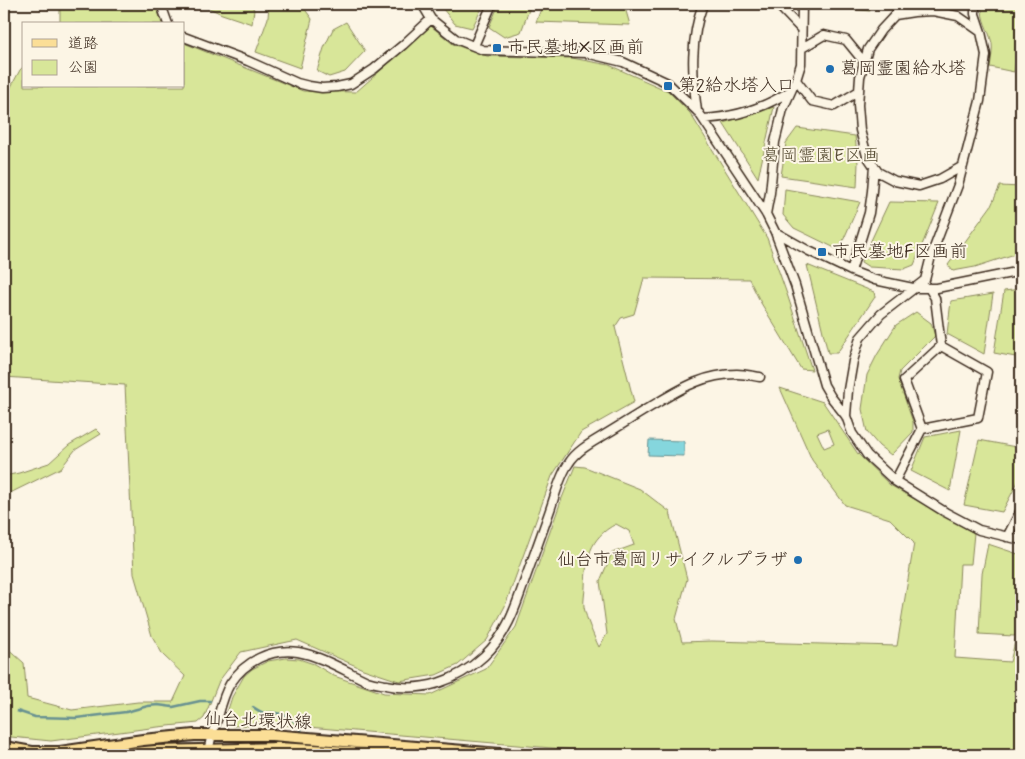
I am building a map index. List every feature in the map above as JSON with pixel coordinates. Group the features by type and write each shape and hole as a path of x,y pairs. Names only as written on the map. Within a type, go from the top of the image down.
{"main road":[{"name":"仙台北環状線","path":"4,747 32,752 60,752 194,735 272,735 512,755"},
{"name":"仙台北環状線","path":"113,755 141,752 208,752 278,748 401,755"}],"street":[{"path":"164,4 163,10 167,22"},
{"path":"422,4 432,18 456,39 484,50 586,53 623,62 668,83 703,119 776,232 795,285 824,385 846,416 852,433 867,455 895,481 945,512 979,530 1021,540"},
{"path":"474,46 492,4"},
{"path":"697,112 693,59 694,38 703,4"},
{"path":"775,4 801,29"},
{"path":"766,214 775,142 783,109 801,64 802,4"},
{"path":"902,4 895,15 880,30 868,49 860,77 858,105 860,130 867,156 878,172 895,181 919,186 940,179 963,166"},
{"path":"846,416 853,361 860,338 881,314 925,280 931,256 958,185 980,101 986,55 975,14 975,4"},
{"path":"895,15 931,7 958,16 981,32"},
{"path":"185,37 248,61 297,83 322,88 337,87 350,84 374,69 432,18"},
{"path":"802,48 824,35 838,38 846,40 864,62"},
{"path":"796,80 812,101 834,106 859,91"},
{"path":"703,119 733,116 749,112 766,105 790,91"},
{"path":"851,271 869,213 874,166"},
{"path":"776,232 809,251 851,271 874,280 913,288 937,288 1021,271"},
{"path":"930,288 935,298 941,346"},
{"path":"895,481 922,429 904,380 941,346"},
{"path":"922,429 978,418 979,415 987,372 941,346"},
{"path":"208,752 222,702 230,685 240,672 258,658 288,651 311,656 370,682 407,688 422,687 450,680 461,674 494,647 504,633 557,489 569,462 584,447 685,386 702,379 738,374 760,377"},
{"path":"1007,537 1021,510"}],"green space":[{"path":"60,4 159,4 158,11 161,22 60,22"},
{"path":"200,4 251,4 254,10 252,24 222,14"},
{"path":"269,4 301,4 312,19 300,68 256,52 268,18"},
{"path":"446,4 484,4 472,28 455,24 443,9"},
{"path":"499,4 531,4 521,32 504,37 489,27"},
{"path":"543,4 624,4 630,25 536,22"},
{"path":"841,4 870,4 870,11 841,8"},
{"path":"982,4 1021,4 1021,30 1014,72 990,67 992,43 984,20"},
{"path":"346,22 365,51 345,72 329,77 317,71 324,48 333,29"},
{"path":"431,26 453,44 487,56 572,58 609,65 668,91 690,113 767,238 812,370 801,369 761,303 749,279 644,278 634,314 621,318 615,327 634,402 581,432 552,476 505,606 487,640 458,665 436,675 399,681 363,669 297,640 241,652 219,681 204,718 198,723 51,741 4,735 4,645 24,663 27,698 72,710 138,702 173,702 185,676 163,655 152,636 134,574 125,385 4,377 4,100 20,70 22,68 22,88 185,88 185,43 303,91 356,92"},
{"path":"774,107 758,178 723,123"},
{"name":"葛岡霊園E区画","path":"797,128 855,136 858,163 857,187 781,176 786,143"},
{"path":"1000,186 1021,187 1021,252 975,267 953,271 948,265 991,206"},
{"path":"785,189 860,202 839,250 794,228 783,215"},
{"path":"889,202 939,203 914,265 904,269 869,267 861,262"},
{"path":"807,265 874,292 875,297 837,353 828,353"},
{"path":"1021,289 1021,358 994,353 1004,291"},
{"path":"993,294 984,354 947,334 951,301"},
{"path":"916,312 931,323 935,336 900,371 898,379 913,422 913,432 891,455 879,446 867,432 862,409 867,375 896,325"},
{"path":"780,388 823,402 858,454 890,485 974,533 971,564 960,564 955,658 1010,662 1016,638 1021,635 1021,755 633,755 273,724 233,726 229,718 225,719 232,697 244,676 252,669 268,661 286,658 299,659 314,664 334,676 384,693 430,695 486,669 516,627 575,466 585,467 640,489 670,512 687,579 676,619 682,642 712,641 897,646 914,543 890,519 845,505 812,460","holes":["828,429 834,444 824,448 817,433","616,524 629,531 634,545 612,553 600,581 607,634 599,647 584,607 586,567 595,543 600,536"]},
{"path":"96,429 101,434 75,450 61,468 8,494 4,511 4,476 49,463 69,445"},
{"path":"961,430 950,491 911,471 925,437"},
{"path":"979,440 1021,448 1021,476 1002,512 964,505"},
{"path":"988,544 1021,555 1021,633 1014,636 979,634 982,574"}],"water":[{"path":"649,440 684,441 684,456 648,455"}],"waterway":[{"path":"17,711 35,717 76,718 126,712 148,706 173,707 200,701 210,701"},
{"path":"253,707 264,713 281,714 289,717 296,723 303,734"}],"place":[{"name":"市民墓地X区画前","path":"497,48"},
{"name":"葛岡霊園給水塔","path":"830,69"},
{"name":"第2給水塔入口","path":"668,86"},
{"name":"市民墓地F区画前","path":"822,252"},
{"name":"仙台市葛岡リサイクルプラザ","path":"798,560"}]}
